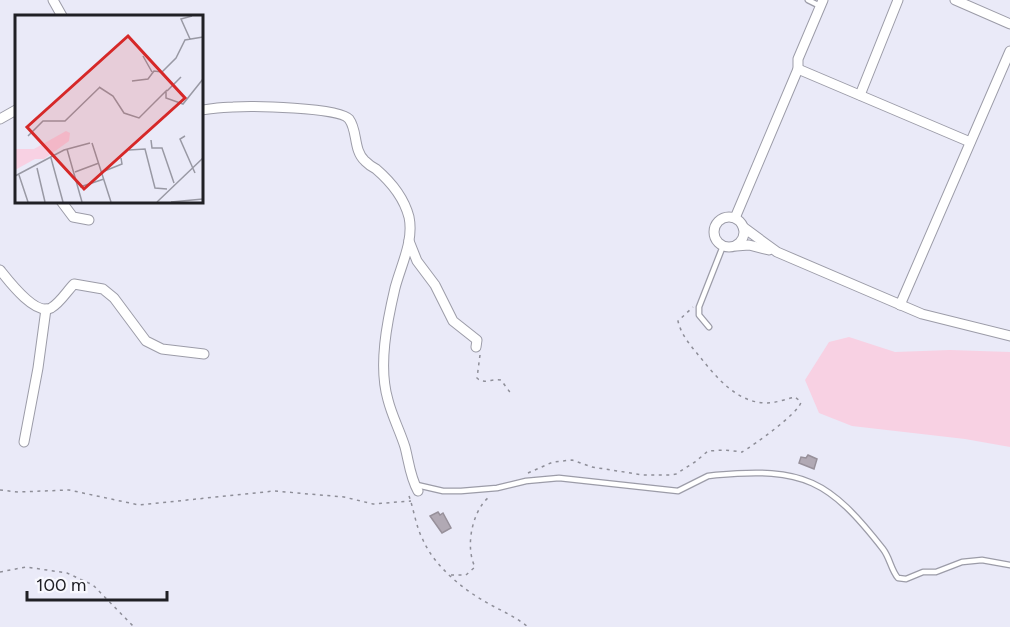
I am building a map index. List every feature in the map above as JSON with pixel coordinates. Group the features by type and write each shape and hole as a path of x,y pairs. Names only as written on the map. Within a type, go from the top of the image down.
{"street":[{"path":"53,0 61,15"},
{"path":"860,95 898,0"},
{"path":"955,0 1010,24"},
{"path":"735,218 798,69 798,59 822,3"},
{"path":"900,305 1010,51"},
{"path":"798,69 970,142"},
{"path":"202,110 231,106 334,112 343,115 349,119 358,152 364,161 393,186 404,205 409,218 409,241 395,289 384,372 388,401 405,446 415,484"},
{"path":"0,119 15,111"},
{"path":"63,202 73,217 89,220"},
{"path":"777,252 743,227 735,218 720,220 715,229 716,239 723,246 749,245 777,252 922,314 1010,336"},
{"path":"734,246 741,241 743,227"},
{"path":"409,241 417,261 435,285 453,321 476,344"},
{"path":"0,270 19,294 31,303 46,309 61,299 74,284 103,289 114,298 146,341 162,349 204,354"},
{"path":"24,442 46,309"}],"lane":[{"path":"808,0 822,3"},
{"path":"709,327 699,315 699,307 723,246"},
{"path":"415,484 450,491 497,488 526,481 559,478 678,491 716,474 775,472 816,483 841,500 883,549 898,578 906,579 923,572 936,572 962,562 982,560 1010,565"}],"path":[{"path":"525,474 553,462 572,460 592,467 643,475 676,474 708,451 742,452 775,429 800,407 800,399 795,397 767,403 747,399 718,380 678,326 680,318 692,308 699,307"},
{"path":"476,344 481,345 477,378 484,382 501,380 512,395"},
{"path":"415,484 408,491 423,541 451,575 484,601 518,618 528,627"},
{"path":"451,575 466,575 475,567 470,555 471,533 478,508 497,488"},
{"path":"0,490 18,492 69,490 139,505 274,491 344,497 373,504 411,501"},
{"path":"0,572 26,567 67,573 93,585 134,627"}],"shaded area":[{"path":"849,337 895,352 950,350 1010,352 1010,447 965,439 852,426 819,413 805,380 829,342"}],"building":[{"path":"808,455 817,459 814,469 799,463 801,457 806,458"},
{"path":"438,512 440,515 443,513 451,528 442,533 430,516"}]}
